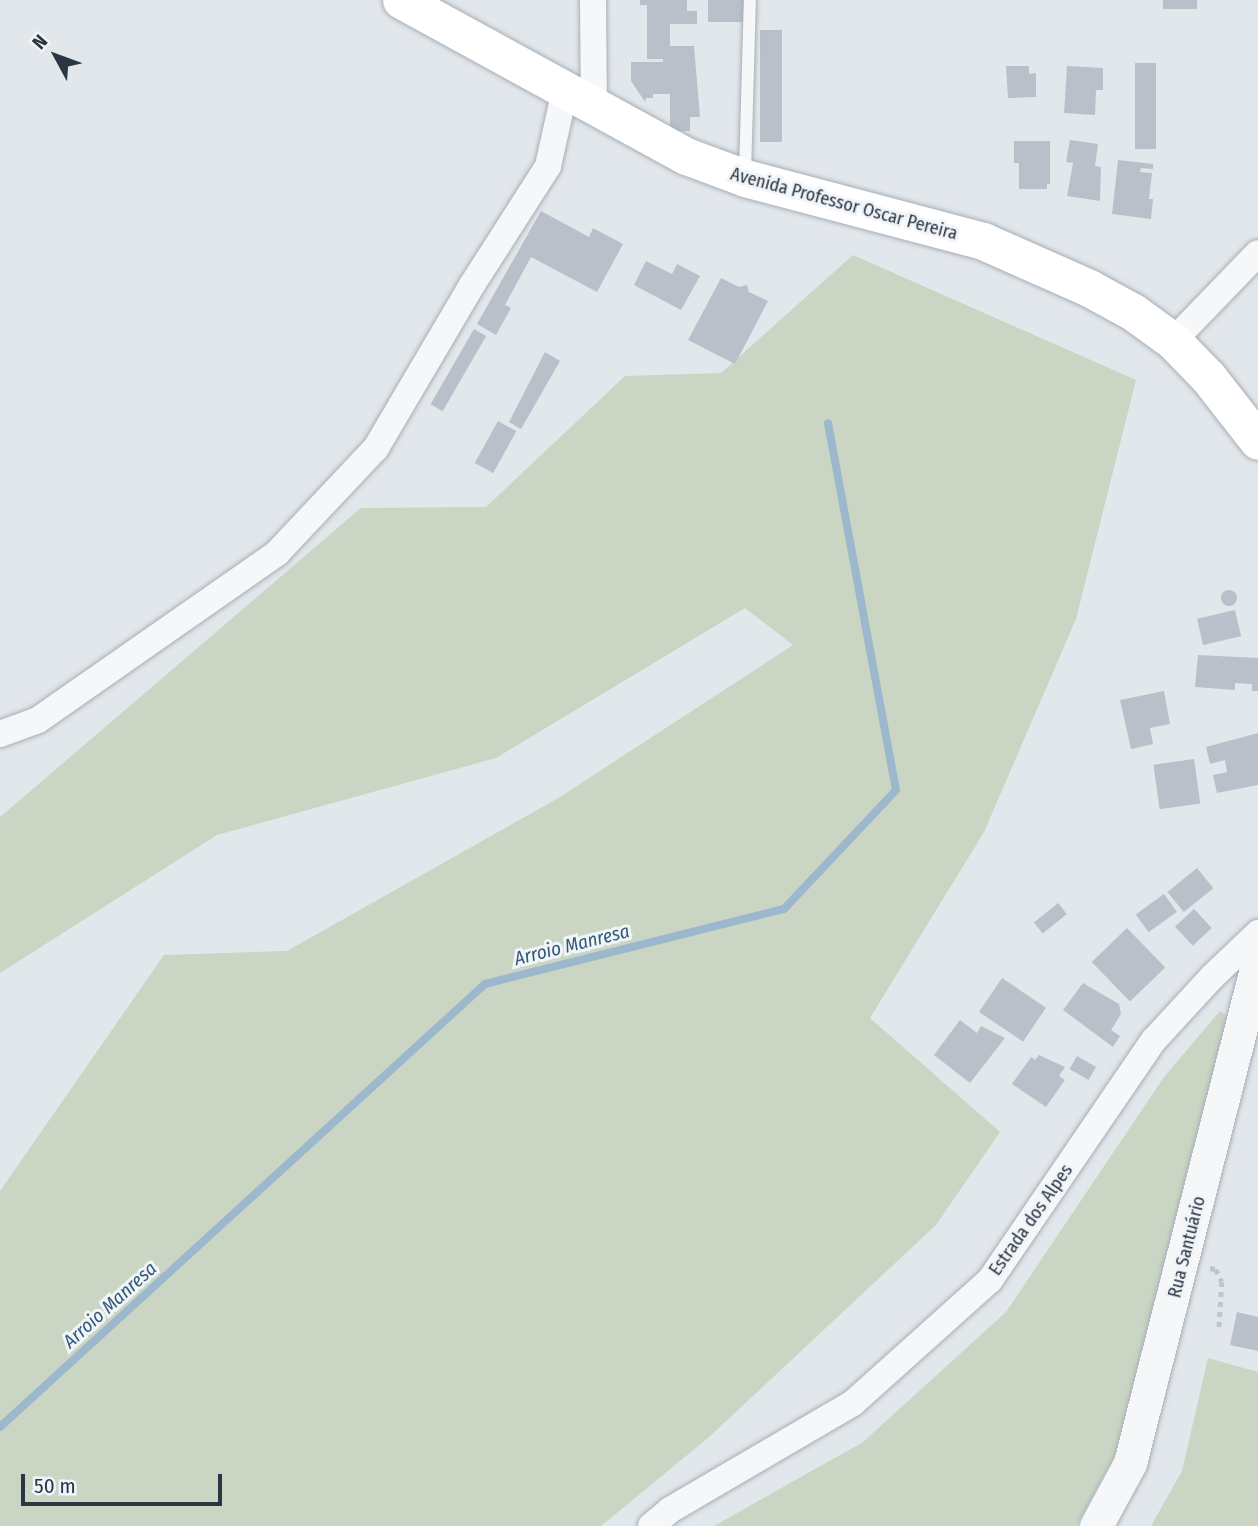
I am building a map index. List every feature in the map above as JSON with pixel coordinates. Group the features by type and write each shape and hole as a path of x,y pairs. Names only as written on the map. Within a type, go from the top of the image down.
{"main road":[{"name":"Avenida Professor Oscar Pereira","path":"401,0 686,156 745,178 983,241 1089,288 1133,312 1173,341 1208,377 1258,441"}],"street":[{"path":"0,734 38,719 277,553 376,448 472,285 548,166 580,99 593,0"},
{"path":"1173,341 1258,253"},
{"name":"Estrada dos Alpes","path":"651,1526 670,1510 853,1404 990,1280 1154,1040 1212,976 1258,933"},
{"name":"Rua Santuário","path":"1096,1526 1130,1463 1258,961"}],"lane":[{"path":"745,178 750,0"}],"path":[{"path":"1183,1263 1216,1269 1222,1282 1220,1330"}],"green space":[{"path":"853,255 1136,380 1076,619 984,832 870,1018 1000,1132 936,1225 708,1438 601,1526 0,1526 0,1191 164,955 287,951 560,797 793,645 745,608 496,758 217,835 0,973 0,817 361,508 486,507 625,376 721,373"},
{"path":"1220,1011 1227,1016 1115,1455 1076,1526 714,1526 863,1442 1006,1312 1164,1077"},
{"path":"1208,1358 1258,1372 1258,1526 1151,1526 1182,1471"}],"building":[{"path":"640,0 687,0 687,11 697,11 697,24 670,24 670,46 694,46 700,117 690,117 690,131 670,131 670,94 653,94 653,98 646,98 645,102 631,81 631,62 663,62 663,59 647,59 647,5 640,5"},
{"path":"708,0 750,0 750,22 708,22"},
{"path":"1163,0 1197,0 1197,9 1163,9"},
{"path":"760,30 782,30 782,142 760,142"},
{"path":"1135,63 1156,63 1156,149 1135,149"},
{"path":"1006,66 1029,66 1029,74 1036,73 1036,97 1008,98"},
{"path":"1067,66 1103,68 1103,90 1096,90 1095,115 1064,113"},
{"path":"1070,140 1098,144 1095,166 1101,167 1100,201 1067,196 1073,163 1066,162"},
{"path":"1014,141 1050,141 1050,184 1047,184 1047,189 1019,189 1019,163 1014,163"},
{"path":"1118,160 1153,164 1153,169 1141,168 1140,172 1152,173 1149,199 1153,199 1151,219 1112,214"},
{"path":"541,211 589,237 593,228 623,244 597,292 531,257 505,305 511,308 496,335 477,324"},
{"path":"646,261 672,274 677,264 700,276 681,310 634,285"},
{"path":"721,278 739,287 747,285 749,292 768,301 735,364 688,340"},
{"path":"474,329 486,336 443,411 430,404"},
{"path":"545,352 560,361 521,429 509,422"},
{"path":"498,421 516,431 493,473 475,463"},
{"path":"1229,590 1237,598 1229,606 1221,598"},
{"path":"1235,610 1241,636 1203,645 1197,619"},
{"path":"1198,655 1258,658 1258,691 1252,691 1252,684 1235,683 1235,690 1195,687"},
{"path":"1164,691 1170,724 1150,728 1153,744 1131,749 1120,700"},
{"path":"1258,733 1258,785 1217,793 1213,775 1227,772 1225,760 1210,764 1206,747"},
{"path":"1194,759 1200,804 1160,809 1153,765"},
{"path":"1197,868 1213,888 1184,912 1167,892"},
{"path":"1164,894 1177,912 1149,932 1136,915"},
{"path":"1058,903 1067,914 1043,933 1034,923"},
{"path":"1194,909 1212,928 1193,946 1175,927"},
{"path":"1127,928 1165,968 1130,1002 1092,962"},
{"path":"1002,978 1046,1008 1023,1042 979,1012"},
{"path":"1083,983 1119,1004 1121,1014 1111,1030 1120,1036 1113,1047 1063,1010"},
{"path":"960,1020 977,1033 981,1026 1005,1038 970,1083 934,1055"},
{"path":"1039,1055 1065,1067 1059,1076 1065,1080 1046,1107 1012,1084 1031,1057 1035,1060"},
{"path":"1077,1056 1096,1067 1089,1080 1070,1069"},
{"path":"1237,1312 1258,1317 1258,1351 1230,1345"}],"waterway":[{"name":"Arroio Manresa","path":"0,1427 485,984 784,909 896,790 828,423"}]}
